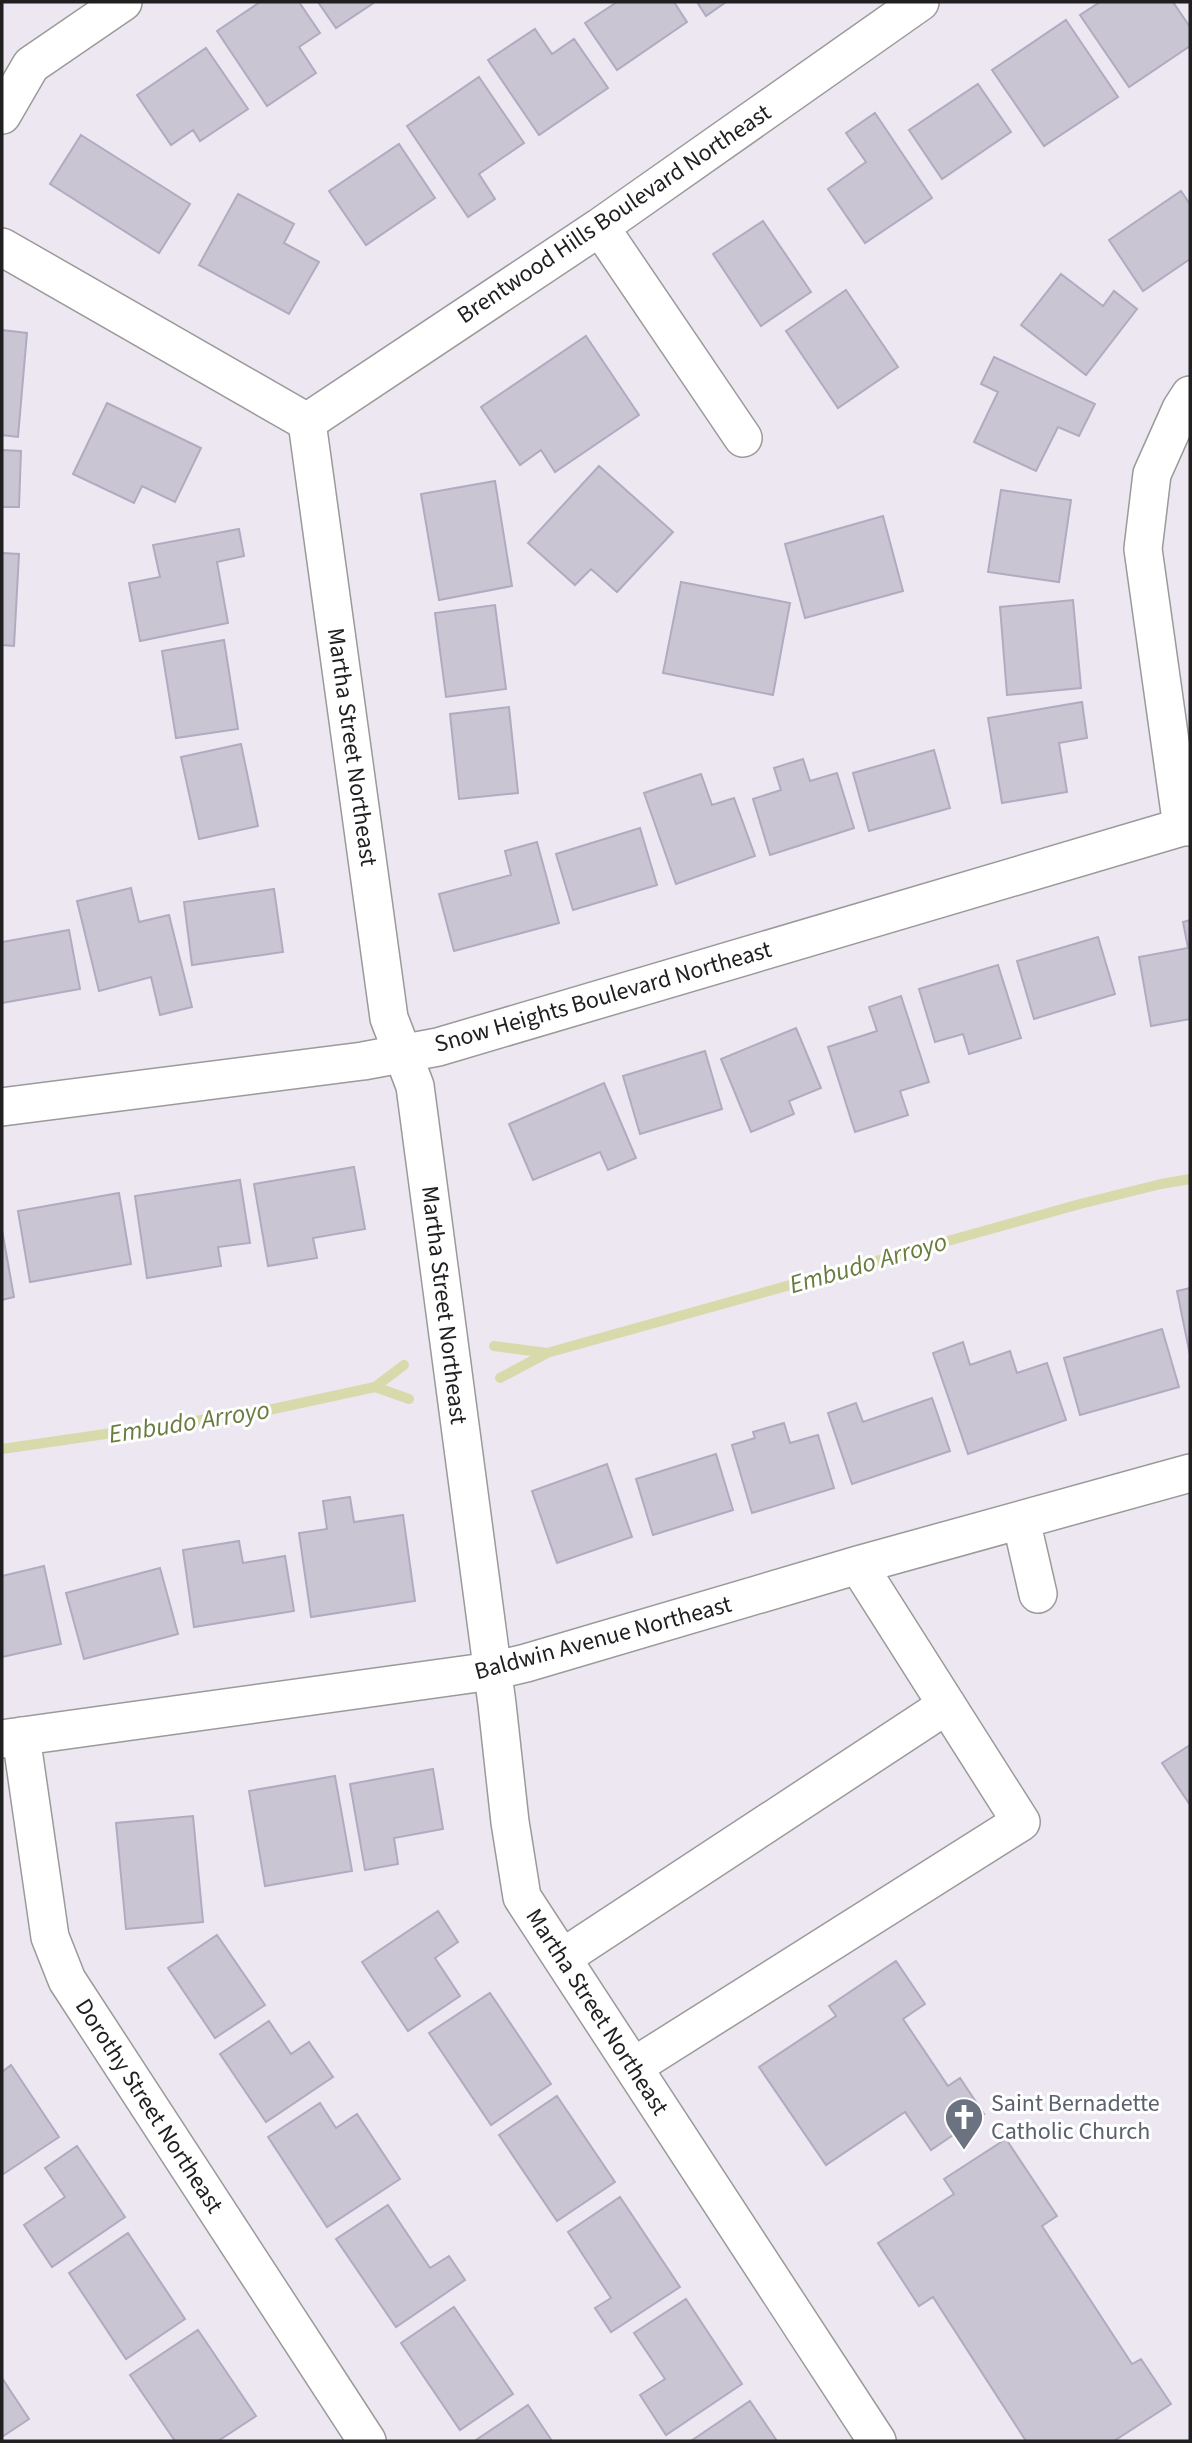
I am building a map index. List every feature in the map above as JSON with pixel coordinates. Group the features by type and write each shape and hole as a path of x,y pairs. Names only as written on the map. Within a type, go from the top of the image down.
{"street":[{"path":"2,115 31,65 122,2"},
{"name":"Brentwood Hills Boulevard Northeast","path":"307,422 600,227 920,2"},
{"path":"600,227 743,438"},
{"path":"2,247 307,422"},
{"path":"1186,827 1143,549 1152,474 1190,395"},
{"name":"Martha Street Northeast","path":"307,422 390,1018 415,1086 510,1822 522,1896 877,2441"},
{"name":"Snow Heights Boulevard Northeast","path":"2,1107 403,1055 438,1047 1186,827"},
{"name":"Baldwin Avenue Northeast","path":"12,1738 492,1671 1190,1473"},
{"path":"1021,1520 1038,1594"},
{"path":"633,2067 1021,1822 858,1565"},
{"path":"562,1958 947,1705"},
{"name":"Dorothy Street Northeast","path":"12,1738 50,1937 67,1980 367,2441"}],"building":[{"path":"260,2 299,2 320,33 299,47 316,73 267,106 217,31"},
{"path":"318,2 375,2 336,28"},
{"path":"617,2 674,2 687,22 617,70 585,23"},
{"path":"697,2 726,2 706,16"},
{"path":"1100,2 1173,2 1190,27 1190,46 1129,87 1080,15"},
{"path":"1066,20 1118,97 1044,146 992,70"},
{"path":"535,29 552,54 574,39 608,88 539,135 488,60"},
{"path":"206,48 248,109 200,141 193,130 171,145 137,95"},
{"path":"479,77 524,143 479,174 495,199 468,217 407,126"},
{"path":"978,84 1011,132 942,179 909,130"},
{"path":"875,113 932,198 865,243 828,189 866,162 846,133"},
{"path":"81,135 190,204 159,253 50,184"},
{"path":"399,144 435,198 366,245 329,191"},
{"path":"1181,191 1190,204 1190,259 1143,291 1109,240"},
{"path":"238,194 294,224 284,243 319,262 289,314 199,265"},
{"path":"763,221 811,292 761,326 713,254"},
{"path":"1061,274 1103,306 1114,291 1137,309 1086,375 1021,325"},
{"path":"846,290 898,367 838,408 786,331"},
{"path":"2,330 27,333 18,437 2,435"},
{"path":"586,336 639,415 555,472 541,450 520,465 481,407"},
{"path":"994,357 1095,404 1079,436 1058,427 1036,471 974,442 998,392 981,384"},
{"path":"107,403 201,448 175,502 142,486 134,503 73,474"},
{"path":"2,450 21,451 19,507 2,507"},
{"path":"599,466 673,532 617,592 591,569 575,585 528,543"},
{"path":"495,481 512,586 439,600 421,494"},
{"path":"1001,490 1071,500 1059,582 988,572"},
{"path":"883,516 903,591 805,618 785,544"},
{"path":"239,529 244,556 217,562 228,623 140,641 129,583 160,577 153,545"},
{"path":"2,553 19,554 14,646 2,645"},
{"path":"681,582 790,603 773,695 663,673"},
{"path":"1073,600 1081,688 1007,695 1000,607"},
{"path":"495,605 506,689 446,697 435,613"},
{"path":"224,640 238,729 176,738 162,651"},
{"path":"1082,702 1087,738 1059,743 1067,792 1002,803 988,718"},
{"path":"509,707 518,793 459,799 450,714"},
{"path":"241,744 258,826 199,839 181,757"},
{"path":"934,750 950,808 869,831 853,773"},
{"path":"803,759 810,781 837,773 854,828 770,855 753,799 781,790 774,768"},
{"path":"701,774 712,805 734,798 755,856 676,884 644,793"},
{"path":"640,828 657,885 573,910 556,854"},
{"path":"537,842 559,923 454,951 439,894 511,875 505,851"},
{"path":"131,888 139,922 169,915 192,1007 160,1015 151,977 99,991 77,901"},
{"path":"274,889 283,952 192,965 184,902"},
{"path":"1190,920 1190,1019 1151,1026 1139,957 1188,948 1183,922"},
{"path":"69,930 80,989 2,1003 2,942"},
{"path":"1098,937 1115,994 1034,1019 1017,961"},
{"path":"998,965 1021,1038 969,1054 963,1034 935,1042 919,989"},
{"path":"901,996 929,1082 900,1091 908,1115 855,1132 828,1047 877,1031 869,1007"},
{"path":"796,1028 821,1088 789,1101 794,1114 751,1132 721,1059"},
{"path":"705,1051 722,1109 640,1134 623,1076"},
{"path":"604,1083 636,1158 608,1170 600,1152 533,1180 509,1124"},
{"path":"354,1167 365,1229 313,1238 317,1258 268,1266 254,1184"},
{"path":"240,1180 250,1243 218,1247 221,1266 147,1278 135,1196"},
{"path":"119,1193 131,1264 30,1282 18,1211"},
{"path":"2,1230 14,1297 2,1300"},
{"path":"1190,1288 1190,1355 1177,1291"},
{"path":"1162,1329 1179,1387 1080,1415 1064,1358"},
{"path":"963,1342 970,1365 1010,1351 1017,1373 1047,1363 1066,1420 968,1454 933,1353"},
{"path":"932,1398 950,1451 852,1484 828,1413 856,1403 863,1422"},
{"path":"784,1423 790,1443 818,1435 834,1488 752,1513 732,1445 755,1438 753,1432"},
{"path":"716,1454 733,1510 653,1535 636,1479"},
{"path":"607,1464 632,1537 557,1563 532,1491"},
{"path":"350,1497 354,1522 403,1515 415,1601 311,1617 299,1533 327,1529 323,1501"},
{"path":"239,1541 243,1563 285,1556 294,1611 194,1627 183,1550"},
{"path":"44,1566 61,1644 2,1657 2,1576"},
{"path":"160,1568 178,1634 84,1659 66,1593"},
{"path":"1190,1745 1190,1805 1162,1763"},
{"path":"433,1769 443,1829 394,1838 398,1864 365,1870 350,1784"},
{"path":"335,1776 352,1871 265,1886 249,1791"},
{"path":"193,1816 203,1922 126,1929 116,1823"},
{"path":"438,1911 458,1942 435,1958 460,1996 408,2031 362,1962"},
{"path":"217,1935 265,2005 215,2038 168,1968"},
{"path":"896,1961 925,2004 903,2019 948,2086 960,2078 984,2114 931,2150 905,2112 826,2165 759,2067 836,2016 829,2006"},
{"path":"490,1993 551,2084 491,2125 429,2033"},
{"path":"269,2021 291,2054 309,2042 333,2077 266,2122 220,2054"},
{"path":"11,2065 59,2137 2,2175 2,2072"},
{"path":"557,2096 615,2182 557,2221 499,2135"},
{"path":"320,2103 336,2128 357,2114 400,2179 327,2227 268,2137"},
{"path":"1006,2139 1057,2216 1042,2226 1132,2364 1141,2359 1171,2404 1114,2441 1026,2441 933,2297 919,2306 878,2243 954,2194 944,2179"},
{"path":"77,2146 125,2217 52,2267 24,2225 65,2197 45,2168"},
{"path":"620,2197 680,2287 611,2332 595,2308 611,2298 568,2232"},
{"path":"388,2205 430,2268 449,2256 465,2280 396,2327 336,2239"},
{"path":"128,2233 185,2319 126,2359 69,2273"},
{"path":"686,2299 742,2384 666,2435 640,2395 665,2379 634,2333"},
{"path":"454,2307 513,2394 460,2430 401,2343"},
{"path":"198,2330 256,2416 218,2441 175,2441 130,2375"},
{"path":"2,2378 29,2419 2,2437"},
{"path":"750,2401 777,2441 691,2441"},
{"path":"528,2405 552,2441 476,2441 476,2440"}],"waterway":[{"name":"Embudo Arroyo","path":"500,1378 547,1353 1080,1204 1190,1179"},
{"name":"Embudo Arroyo","path":"494,1346 547,1353"},
{"name":"Embudo Arroyo","path":"2,1449 264,1411 375,1387 404,1365"},
{"name":"Embudo Arroyo","path":"375,1387 409,1399"}],"place":[{"name":"Saint Bernadette Catholic Church","path":"964,2151"}]}
